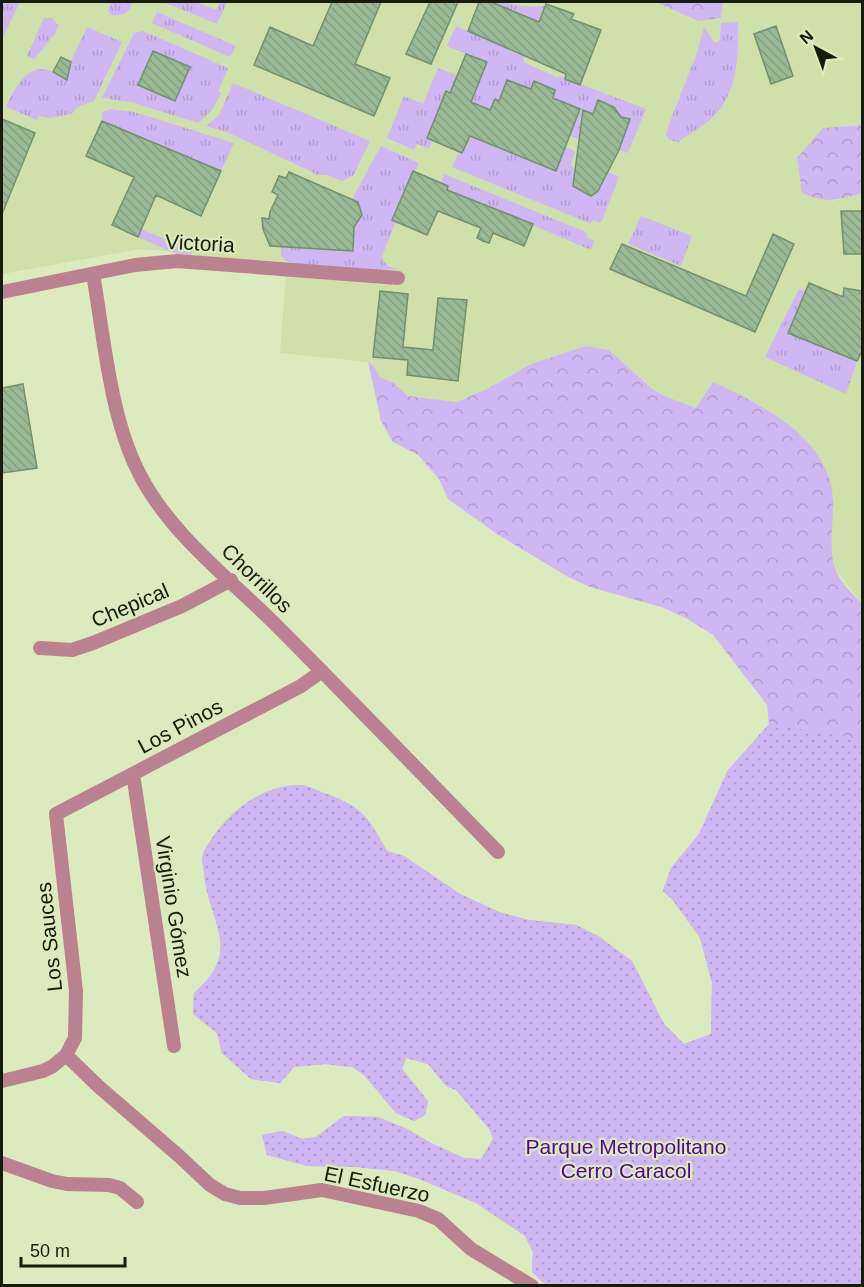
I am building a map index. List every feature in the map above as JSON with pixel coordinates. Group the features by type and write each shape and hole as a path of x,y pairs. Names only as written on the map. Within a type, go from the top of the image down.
{"street":[{"name":"Victoria","path":"2,292 153,262 177,261 398,278"},
{"name":"Chorrillos","path":"93,274 116,408 130,454 150,494 191,543 322,671 498,852"},
{"name":"Chepical","path":"40,648 72,650 93,644 182,606 231,580"},
{"name":"Los Pinos","path":"56,814 301,686 322,671"},
{"name":"Virginio Gómez","path":"133,774 174,1046"},
{"name":"Los Sauces","path":"56,814 76,991 75,1038 66,1055"},
{"path":"2,1081 43,1071 61,1062 66,1055"},
{"name":"El Esfuerzo","path":"66,1055 210,1185 225,1194 240,1198 264,1198 293,1193 332,1191 419,1211 438,1219 471,1249 532,1286"},
{"path":"2,1163 52,1181 67,1184 109,1185 120,1188 137,1203"}],"shaded area":[{"path":"2,2 656,2 698,21 721,18 723,2 862,2 862,125 823,128 832,201 862,193 862,604 835,569 832,552 786,422 713,383 696,408 662,395 651,388 609,350 586,346 457,402 408,396 394,383 380,377 373,365 368,362 280,353 287,262 196,256 193,253 140,249 2,274"}],"green space":[{"path":"2,2 20,2 2,38"},
{"path":"111,2 133,2 125,13 111,15 108,10"},
{"path":"163,2 196,2 216,10 220,2 227,2 217,24"},
{"path":"491,2 532,7 545,6 523,62 558,78 559,76 646,109 628,153 619,150 630,119 580,140 563,132 580,109 539,92 533,86 531,89 508,80 499,101 496,100 565,147 575,151 570,166 575,169 573,186 591,196 608,172 619,177 601,223 594,220 589,223 452,167 459,152 463,153 482,107 447,92 427,137 432,140 429,149 417,144 414,150 387,138 404,96 423,104 438,68 478,84 487,62 447,46 456,26 515,51 529,18"},
{"path":"656,2 723,2 721,18 698,21"},
{"path":"157,12 236,46 230,57 152,23"},
{"path":"44,18 52,18 59,26 34,59 27,56"},
{"path":"738,22 736,71 723,105 707,123 678,142 669,140 666,134 669,124 697,53 704,27 715,43 720,40 721,23"},
{"path":"87,27 122,42 94,101 77,107 72,114 50,118 39,116 37,120 6,107 18,84 30,73 44,69 53,72 61,57 71,61"},
{"path":"143,31 228,68 218,91 221,93 212,110 198,123 131,102 102,98 134,33"},
{"path":"233,83 370,141 353,176 342,181 328,175 318,175 227,132 206,126 219,115"},
{"path":"111,109 134,112 234,143 221,171 102,121 102,112"},
{"path":"862,125 862,193 846,198 825,200 802,193 797,158 823,128"},
{"path":"381,146 419,163 392,220 396,222 382,256 388,266 400,269 350,271 288,262 281,256 281,247 353,251 354,236 345,232 356,225 362,215 356,206 358,202 352,199"},
{"path":"444,174 586,232 588,238 594,241 591,250 447,189 448,186 441,183"},
{"path":"641,216 692,236 681,266 628,244"},
{"path":"141,229 193,251 192,255 173,253 138,237"},
{"path":"799,289 805,291 788,333 857,361 846,394 765,357"},
{"name":"Parque Metropolitano Cerro Caracol","path":"586,346 609,350 651,388 662,395 696,408 713,382 752,401 790,426 806,441 819,458 829,477 833,499 832,542 835,568 843,582 862,604 862,1285 546,1285 532,1272 533,1252 525,1236 476,1203 395,1171 357,1167 307,1166 267,1155 262,1135 283,1131 302,1139 316,1137 344,1116 378,1117 464,1158 481,1159 493,1139 490,1130 456,1090 446,1086 428,1064 406,1058 402,1069 428,1101 425,1115 414,1121 396,1113 364,1075 352,1067 325,1064 294,1067 280,1083 251,1079 222,1053 217,1033 193,1014 194,993 209,978 217,963 220,950 220,936 204,873 202,859 204,850 226,821 246,803 270,791 301,785 339,799 357,809 370,822 387,851 404,856 460,894 499,912 529,920 576,925 598,936 632,961 664,1024 684,1044 711,1034 712,983 700,938 672,899 663,891 671,868 699,834 728,770 769,725 767,705 713,635 686,618 661,607 590,587 568,577 497,534 448,499 439,479 418,455 393,442 381,421 368,362 373,365 380,377 394,383 408,396 457,402 489,388 531,364"},
{"name":"Parque Metropolitano Cerro Caracol","path":"769,724 853,738 862,751 862,1285 546,1285 532,1272 533,1252 525,1236 476,1203 395,1171 357,1167 307,1166 267,1155 262,1135 283,1131 302,1139 316,1137 344,1116 378,1117 464,1158 481,1159 493,1139 490,1130 456,1090 446,1086 428,1064 406,1058 402,1069 428,1101 425,1115 414,1121 396,1113 364,1075 352,1067 325,1064 294,1067 280,1083 251,1079 222,1053 217,1033 193,1014 194,993 209,978 217,963 220,950 220,936 207,891 202,862 203,853 217,832 235,812 258,796 283,787 297,785 312,788 349,804 364,815 387,851 404,856 460,894 499,912 529,920 576,925 598,936 632,961 664,1024 684,1044 711,1034 712,983 700,938 672,899 663,891 671,868 699,834 728,770"}],"building":[{"path":"332,2 381,2 355,64 390,78 374,116 254,65 270,27 313,46"},
{"path":"430,2 458,2 431,64 406,54"},
{"path":"479,2 491,2 539,22 546,4 574,14 571,19 601,30 580,85 565,79 566,74 468,31"},
{"path":"776,26 793,76 771,84 754,34"},
{"path":"153,51 190,67 175,101 138,85"},
{"path":"466,54 487,62 471,102 490,110 495,99 499,101 507,80 531,89 534,81 555,90 553,98 580,109 556,171 470,136 462,153 427,138 446,91 450,93"},
{"path":"61,57 71,62 67,80 53,72"},
{"path":"598,100 614,107 621,117 630,119 619,150 598,191 591,196 573,186 583,110 593,114"},
{"path":"2,119 35,133 2,214"},
{"path":"102,121 221,171 201,216 156,195 138,237 112,225 134,177 86,156"},
{"path":"413,171 448,186 447,190 533,224 524,246 493,233 489,243 483,241 477,238 481,228 438,211 427,235 392,220"},
{"path":"289,172 358,202 362,215 354,227 353,251 270,246 263,229 262,218 269,219 278,195 272,192 279,176 286,178"},
{"path":"841,211 862,211 862,254 844,254"},
{"path":"773,234 794,244 755,332 610,269 622,244 746,296"},
{"path":"809,283 843,297 844,288 862,291 862,351 857,361 788,333"},
{"path":"380,291 408,294 403,347 433,350 438,298 467,300 458,381 407,375 408,360 373,357"},
{"path":"23,384 37,468 2,473 2,388"}]}
